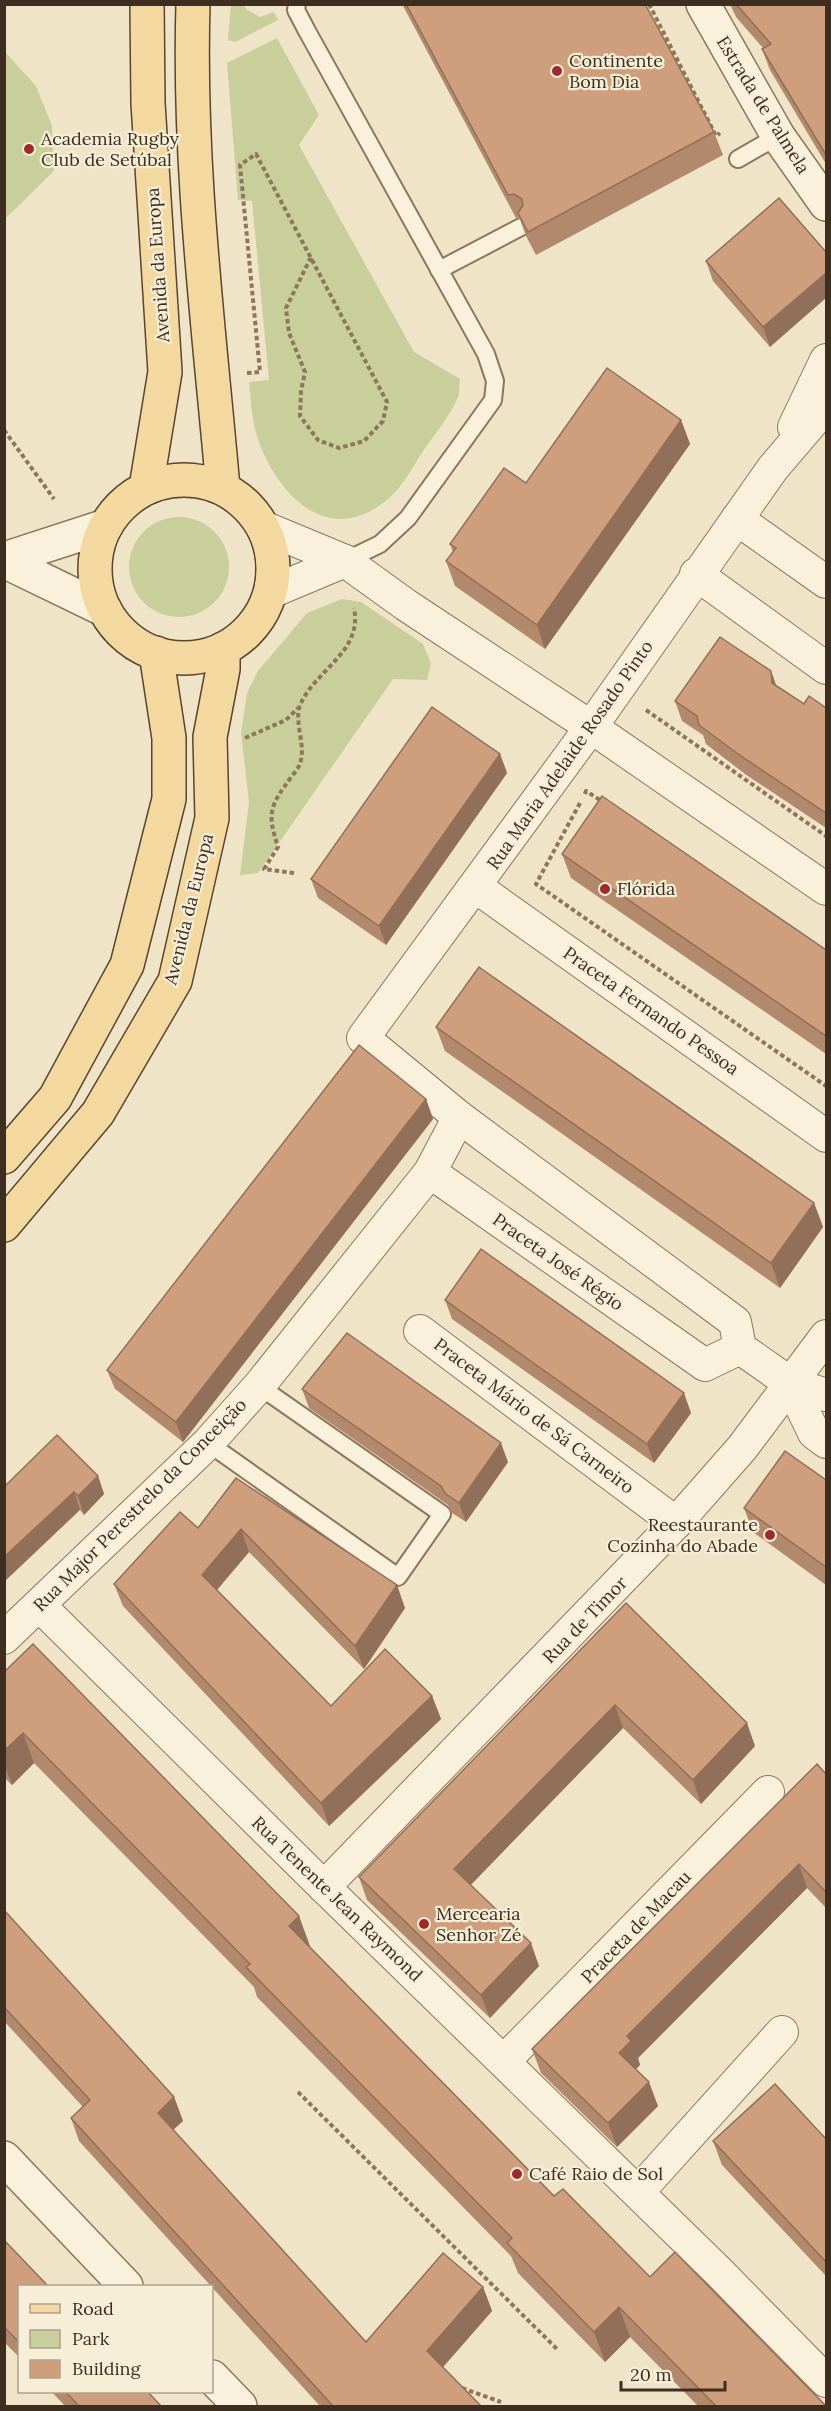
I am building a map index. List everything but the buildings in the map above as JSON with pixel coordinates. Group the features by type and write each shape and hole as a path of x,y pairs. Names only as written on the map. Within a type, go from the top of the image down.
{"main road":[{"name":"Avenida da Europa","path":"146,488 165,372 147,103 147,4"},
{"path":"193,4 192,51 199,223 223,488"},
{"path":"171,480 189,480 223,488 246,504 263,527 271,548 273,570 270,592 260,615 244,634 223,649 201,656 179,657 156,653 135,643 118,629 105,610 96,583 96,553 106,526 123,504 146,488 171,480"},
{"name":"Avenida da Europa","path":"4,1225 98,1113 175,981 212,818 210,737 223,669 223,649"},
{"path":"4,1158 55,1098 126,965 169,799 169,738 156,653"}],"street":[{"name":"Estrada de Palmela","path":"703,4 778,136 826,204"},
{"name":"Rua Maria Adelaide Rosado Pinto","path":"773,468 826,360"},
{"name":"Rua Maria Adelaide Rosado Pinto","path":"459,1117 363,1038 591,728 696,574 773,468 826,406"},
{"path":"737,519 826,582"},
{"path":"4,560 106,526"},
{"path":"263,527 345,561 826,889"},
{"path":"4,560 105,610"},
{"path":"270,592 345,561"},
{"path":"696,574 826,668"},
{"name":"Praceta Fernando Pessoa","path":"476,887 826,1136"},
{"path":"430,1172 459,1117 735,1322 740,1348 790,1383 826,1395"},
{"name":"Praceta José Régio","path":"430,1172 705,1365 740,1348"},
{"name":"Rua Major Perestrelo da Conceição","path":"4,1638 208,1443 259,1386 430,1172"},
{"name":"Praceta Mário de Sá Carneiro","path":"420,1331 676,1523"},
{"name":"Rua de Timor","path":"324,1887 676,1523 742,1448 826,1336"},
{"path":"790,1383 814,1433 826,1442"},
{"name":"Rua Tenente Jean Raymond","path":"39,1605 324,1887 638,2192 826,2381"},
{"name":"Praceta de Macau","path":"504,2061 768,1792"},
{"path":"638,2192 782,2032"},
{"path":"4,2158 125,2285"},
{"path":"213,2378 240,2406"}],"lane":[{"path":"297,4 296,10 307,31 486,354 495,381 493,400 408,518 380,544 345,561"},
{"path":"738,159 778,136"},
{"path":"439,270 521,227"},
{"path":"208,1443 398,1577 442,1514 259,1386"}],"path":[{"path":"649,4 716,135 720,133"},
{"path":"244,373 260,372 240,165 256,154 311,257 387,402 382,421 364,441 339,448 318,440 300,416 301,391 305,372 289,333 286,308 311,257"},
{"path":"4,430 54,499"},
{"path":"239,740 286,720 299,708 309,689 349,647 357,621 353,602"},
{"path":"651,702 645,711 826,836"},
{"path":"294,873 264,869 278,847 271,819 273,802 301,763 299,708"},
{"path":"604,803 586,791 536,884 826,1086"},
{"path":"298,2092 558,2350"},
{"path":"462,2388 501,2402"}],"green space":[{"path":"231,4 244,5 246,9 260,17 274,12 278,20 235,42 228,40"},
{"path":"277,38 319,115 299,145 414,352 460,379 459,395 455,404 398,488 388,499 367,513 347,519 328,518 311,511 295,499 269,465 257,437 252,414 249,382 269,380 252,201 238,200 227,63"},
{"name":"Academia Rugby Club de Setúbal","path":"5,52 36,86 52,126 54,171 5,219"},
{"path":"179,517 207,525 221,539 229,567 221,595 207,609 179,617 151,609 137,595 129,567 137,539 151,525"},
{"path":"342,599 361,602 423,644 431,663 427,680 393,679 258,873 240,875 249,802 241,733 247,693 258,671 307,613"}],"place":[{"name":"Continente Bom Dia","path":"557,71"},
{"name":"Academia Rugby Club de Setúbal","path":"29,149"},
{"name":"Flórida","path":"605,889"},
{"name":"Reestaurante Cozinha do Abade","path":"770,1535"},
{"name":"Mercearia Senhor Zé","path":"424,1924"},
{"name":"Café Raio de Sol","path":"517,2174"}]}
